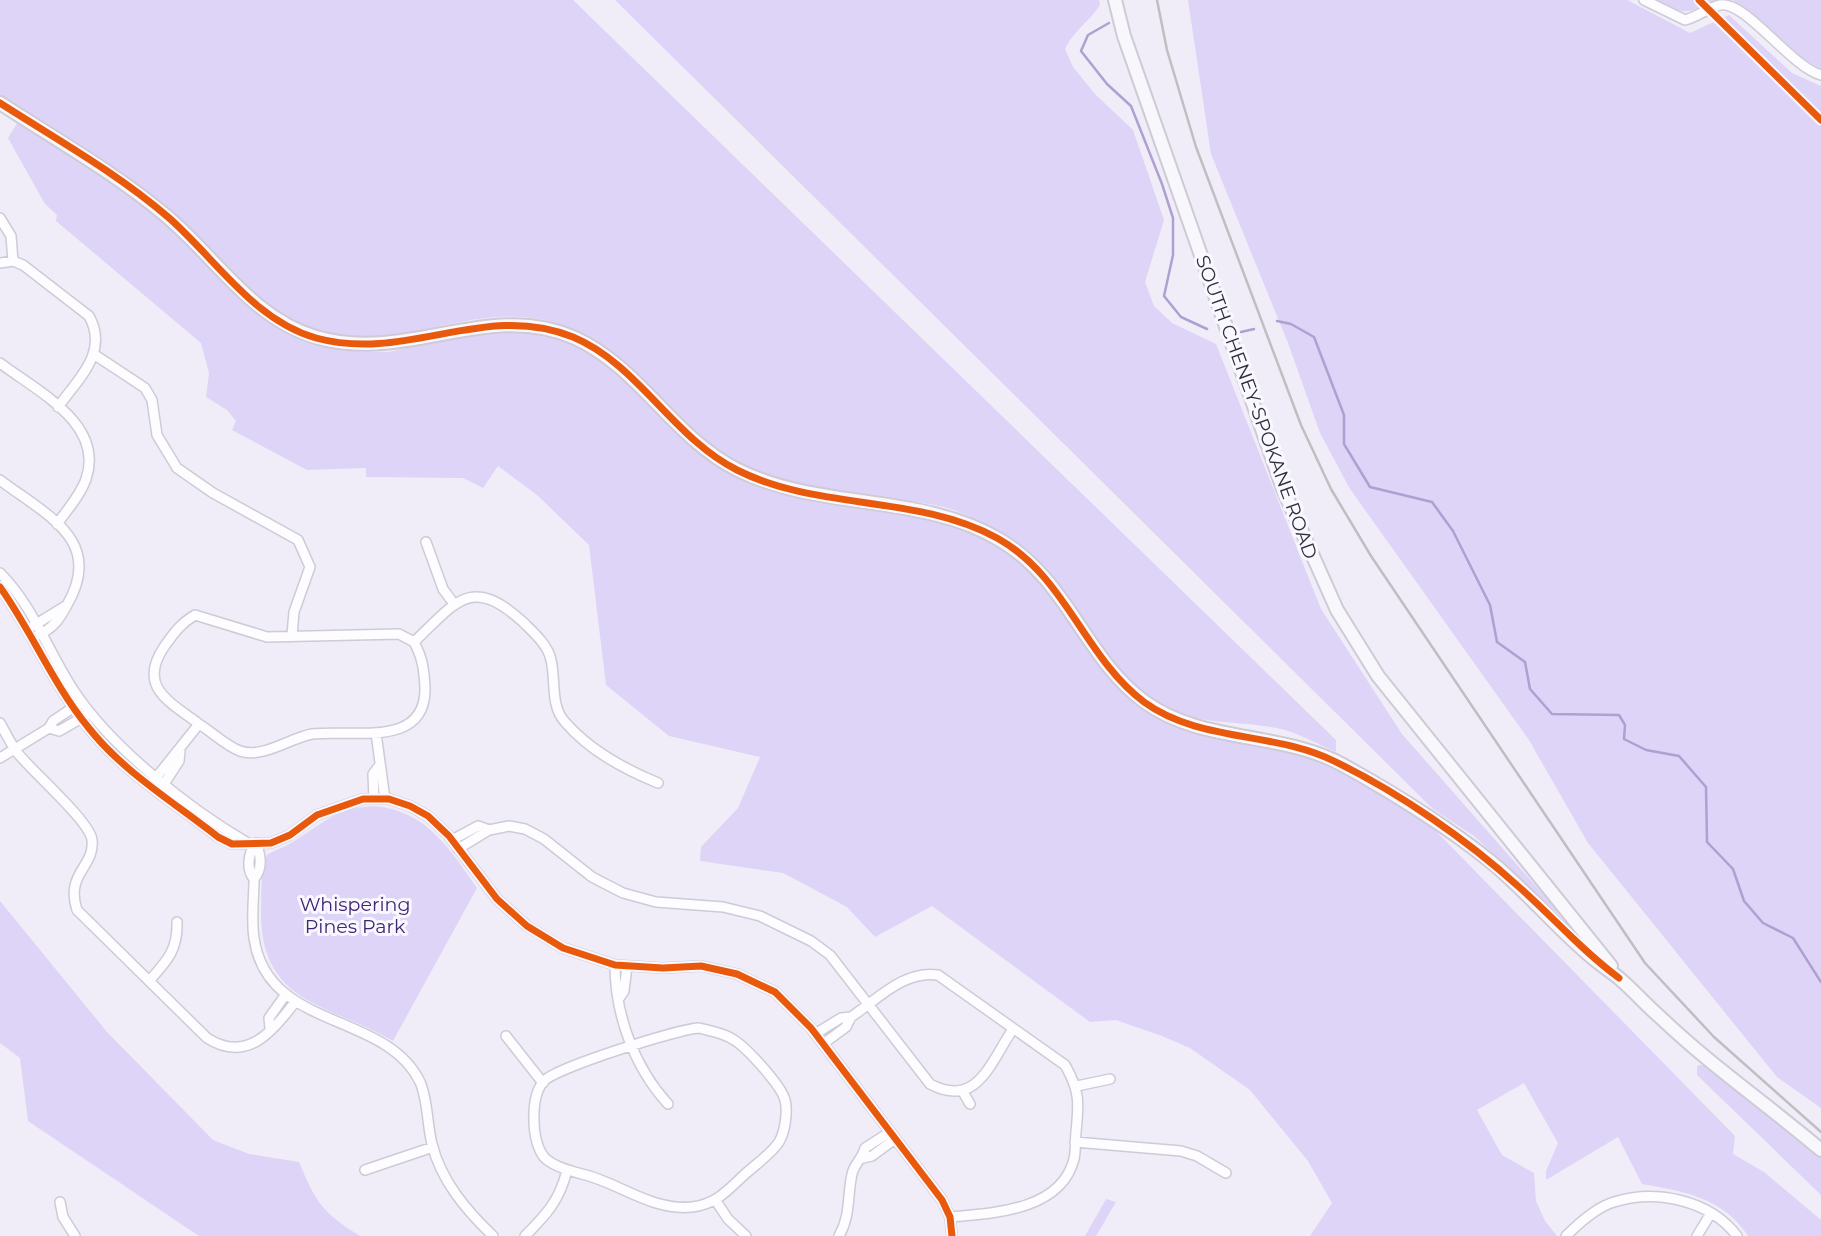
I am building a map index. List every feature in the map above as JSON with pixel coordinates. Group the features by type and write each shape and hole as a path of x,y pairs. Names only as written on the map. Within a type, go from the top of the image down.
{"street":[{"name":"SOUTH CHENEY-SPOKANE ROAD","path":"1115,0 1124,36 1279,480 1337,610 1378,676 1619,978"},
{"path":"1644,0 1685,20 1700,16 1720,5 1737,8 1798,63 1821,75"},
{"path":"0,103 125,184 168,217 242,291 273,317 310,336 344,344 377,346 506,323 544,328 576,338 602,354 706,452 738,471 780,486 917,510 963,522 1002,541 1041,571 1121,681 1148,704 1185,724 1287,743 1342,764 1486,858 1688,1042 1821,1150"},
{"path":"0,218 11,236 13,261"},
{"path":"0,263 13,261 23,265 89,316 98,339 95,355 58,407"},
{"path":"95,355 145,388 152,400 158,435 177,468 214,494 298,540 310,567 294,612 292,635"},
{"path":"0,363 58,407 78,426 88,442 90,458 79,494 57,524"},
{"path":"0,480 73,539 80,558 80,576 75,596 67,605 64,615 35,630"},
{"path":"426,542 443,589 454,604"},
{"path":"0,573 77,705 107,748 153,780 218,837 232,845 271,843 290,835 317,815 339,805 385,799 410,806 428,816 452,840 497,899 527,926 563,948 615,965 663,968 701,966 737,974 775,992 815,1034 942,1200 950,1217 952,1236"},
{"path":"0,587 35,630"},
{"path":"414,642 454,604 479,594 493,598 543,643 551,658 556,708 564,721 607,759 658,783"},
{"path":"195,615 267,637 399,634 414,642 424,661 425,705 409,724 376,733 314,734 260,752 241,752 164,698 156,687 153,673 157,658 179,625 195,615"},
{"path":"0,758 49,729 53,721 77,705"},
{"path":"49,729 59,730 86,716"},
{"path":"0,723 15,749 48,788 83,822 92,839 89,855 75,880 72,896 76,910 207,1038 222,1047 238,1049 254,1044 270,1028 280,1023 295,1002"},
{"path":"153,780 171,755 180,751 200,724"},
{"path":"376,733 379,766 384,773 385,799"},
{"path":"162,787 179,761 180,751"},
{"path":"374,799 373,774 379,766"},
{"path":"452,840 478,826 489,830"},
{"path":"458,849 489,830 509,826 525,829 544,839 592,877 623,892 656,902 723,907 760,916 788,928 830,955 930,1084 945,1092 963,1092 974,1087 1013,1029"},
{"path":"251,843 261,854 260,873 254,879 254,939 271,978 295,1002 382,1043 406,1063 420,1083 433,1147 448,1184 472,1215 493,1236"},
{"path":"149,981 174,953 178,941 177,922"},
{"path":"615,965 615,989 620,998 632,1045 644,1074 668,1104"},
{"path":"620,998 624,991 627,965"},
{"path":"823,1044 846,1027 851,1017 909,976 930,974 938,975 1065,1065 1077,1086 1074,1160 1063,1180 1034,1204 994,1213 950,1217"},
{"path":"270,1028 269,1018 286,994"},
{"path":"815,1034 841,1018 851,1017"},
{"path":"699,1028 717,1033 734,1040 775,1082 785,1100 785,1123 779,1142 716,1201 667,1207 646,1201 609,1181 567,1170 545,1158 538,1146 536,1094 545,1079 632,1045 681,1029 699,1028"},
{"path":"506,1036 543,1083"},
{"path":"1077,1086 1110,1079"},
{"path":"963,1092 970,1104"},
{"path":"839,1236 849,1216 853,1169 863,1158 873,1156 893,1135"},
{"path":"1075,1142 1188,1153 1226,1173"},
{"path":"365,1170 433,1147"},
{"path":"525,1236 553,1209 562,1192 567,1170"},
{"path":"1566,1236 1576,1225 1613,1202 1671,1198 1711,1213 1737,1236"},
{"path":"716,1201 728,1219 746,1236"},
{"path":"61,1202 63,1217 75,1236"},
{"path":"1697,1236 1711,1213"}],"green space":[{"path":"0,0 573,0 1336,740 1336,752 1285,730 1197,719 1164,708 1128,679 1042,566 1021,547 997,531 947,508 795,485 747,468 700,436 617,358 594,341 569,328 538,319 508,316 361,338 329,335 305,328 283,316 244,283 170,211 108,166 0,97"},
{"path":"615,0 1099,0 1100,5 1065,49 1073,67 1095,94 1133,130 1164,220 1145,282 1154,306 1172,323 1216,344 1321,609 1402,734 1571,926 1474,836 1433,809"},
{"path":"1188,0 1627,0 1690,33 1729,15 1792,73 1821,86 1821,1108 1777,1077 1588,843 1529,740 1350,489 1320,433 1288,343 1211,154"},
{"path":"1657,0 1715,0 1692,11 1680,11"},
{"path":"1733,0 1821,0 1821,69 1804,59"},
{"path":"19,120 163,220 268,321 307,341 346,351 388,352 509,327 545,332 599,357 691,447 724,469 762,486 807,499 945,519 987,537 1027,565 1145,708 1283,744 1351,774 1431,826 1735,1136 1733,1154 1764,1172 1821,1220 1821,1236 1748,1236 1727,1213 1701,1198 1642,1184 1618,1137 1546,1180 1546,1171 1558,1143 1524,1083 1477,1110 1502,1155 1534,1173 1536,1201 1545,1221 1557,1236 1310,1236 1332,1203 1308,1161 1250,1090 1190,1048 1116,1020 1090,1022 932,906 875,937 847,907 783,873 700,861 701,847 738,808 760,757 669,736 606,685 589,545 537,495 498,466 483,488 463,478 366,477 366,468 307,470 232,430 236,421 227,410 206,397 209,373 201,343 56,221 57,215 45,204 8,138"},
{"name":"Whispering Pines Park","path":"374,806 409,815 435,834 477,888 393,1041 302,997 285,983 272,964 263,940 262,881 267,855 339,814"},
{"path":"0,901 107,1032 213,1140 249,1154 299,1162 310,1188 322,1206 360,1236 199,1236 28,1121 20,1058 0,1043"},
{"path":"1704,1064 1821,1158 1821,1195 1697,1075 1697,1066"},
{"path":"1106,1199 1116,1202 1096,1236 1085,1236"}],"waterway":[{"path":"1109,23 1088,35 1081,51 1107,84 1131,106 1162,184 1173,218 1173,255 1164,296 1181,317 1207,329"},
{"path":"1277,321 1291,324 1314,337 1344,415 1344,444 1370,487 1432,502 1453,531 1490,605 1497,642 1525,662 1530,689 1552,714 1619,715 1625,725 1624,739 1646,750 1679,756 1706,787 1707,842 1733,869 1744,901 1763,923 1793,938 1821,982"},
{"path":"1241,332 1254,329"}],"railway":[{"path":"1157,0 1167,50 1196,147 1301,425 1331,489 1371,556 1645,963 1714,1037 1821,1132"}],"cycle path":[{"path":"1699,0 1821,120"},
{"path":"0,103 86,157 148,201 185,233 254,303 293,329 316,338 350,344 382,343 508,325 540,328 573,337 596,349 617,365 694,440 737,470 800,492 934,515 966,524 997,538 1021,554 1041,573 1105,663 1123,684 1144,702 1189,724 1313,752 1385,788 1432,818 1477,852 1619,978"},
{"path":"0,587 64,693 88,727 133,772 218,837 232,844 271,843 290,835 317,815 363,799 389,799 428,816 449,836 497,899 527,926 563,948 615,965 663,968 701,966 737,974 775,992 811,1028 942,1200 950,1217 952,1236"}]}
